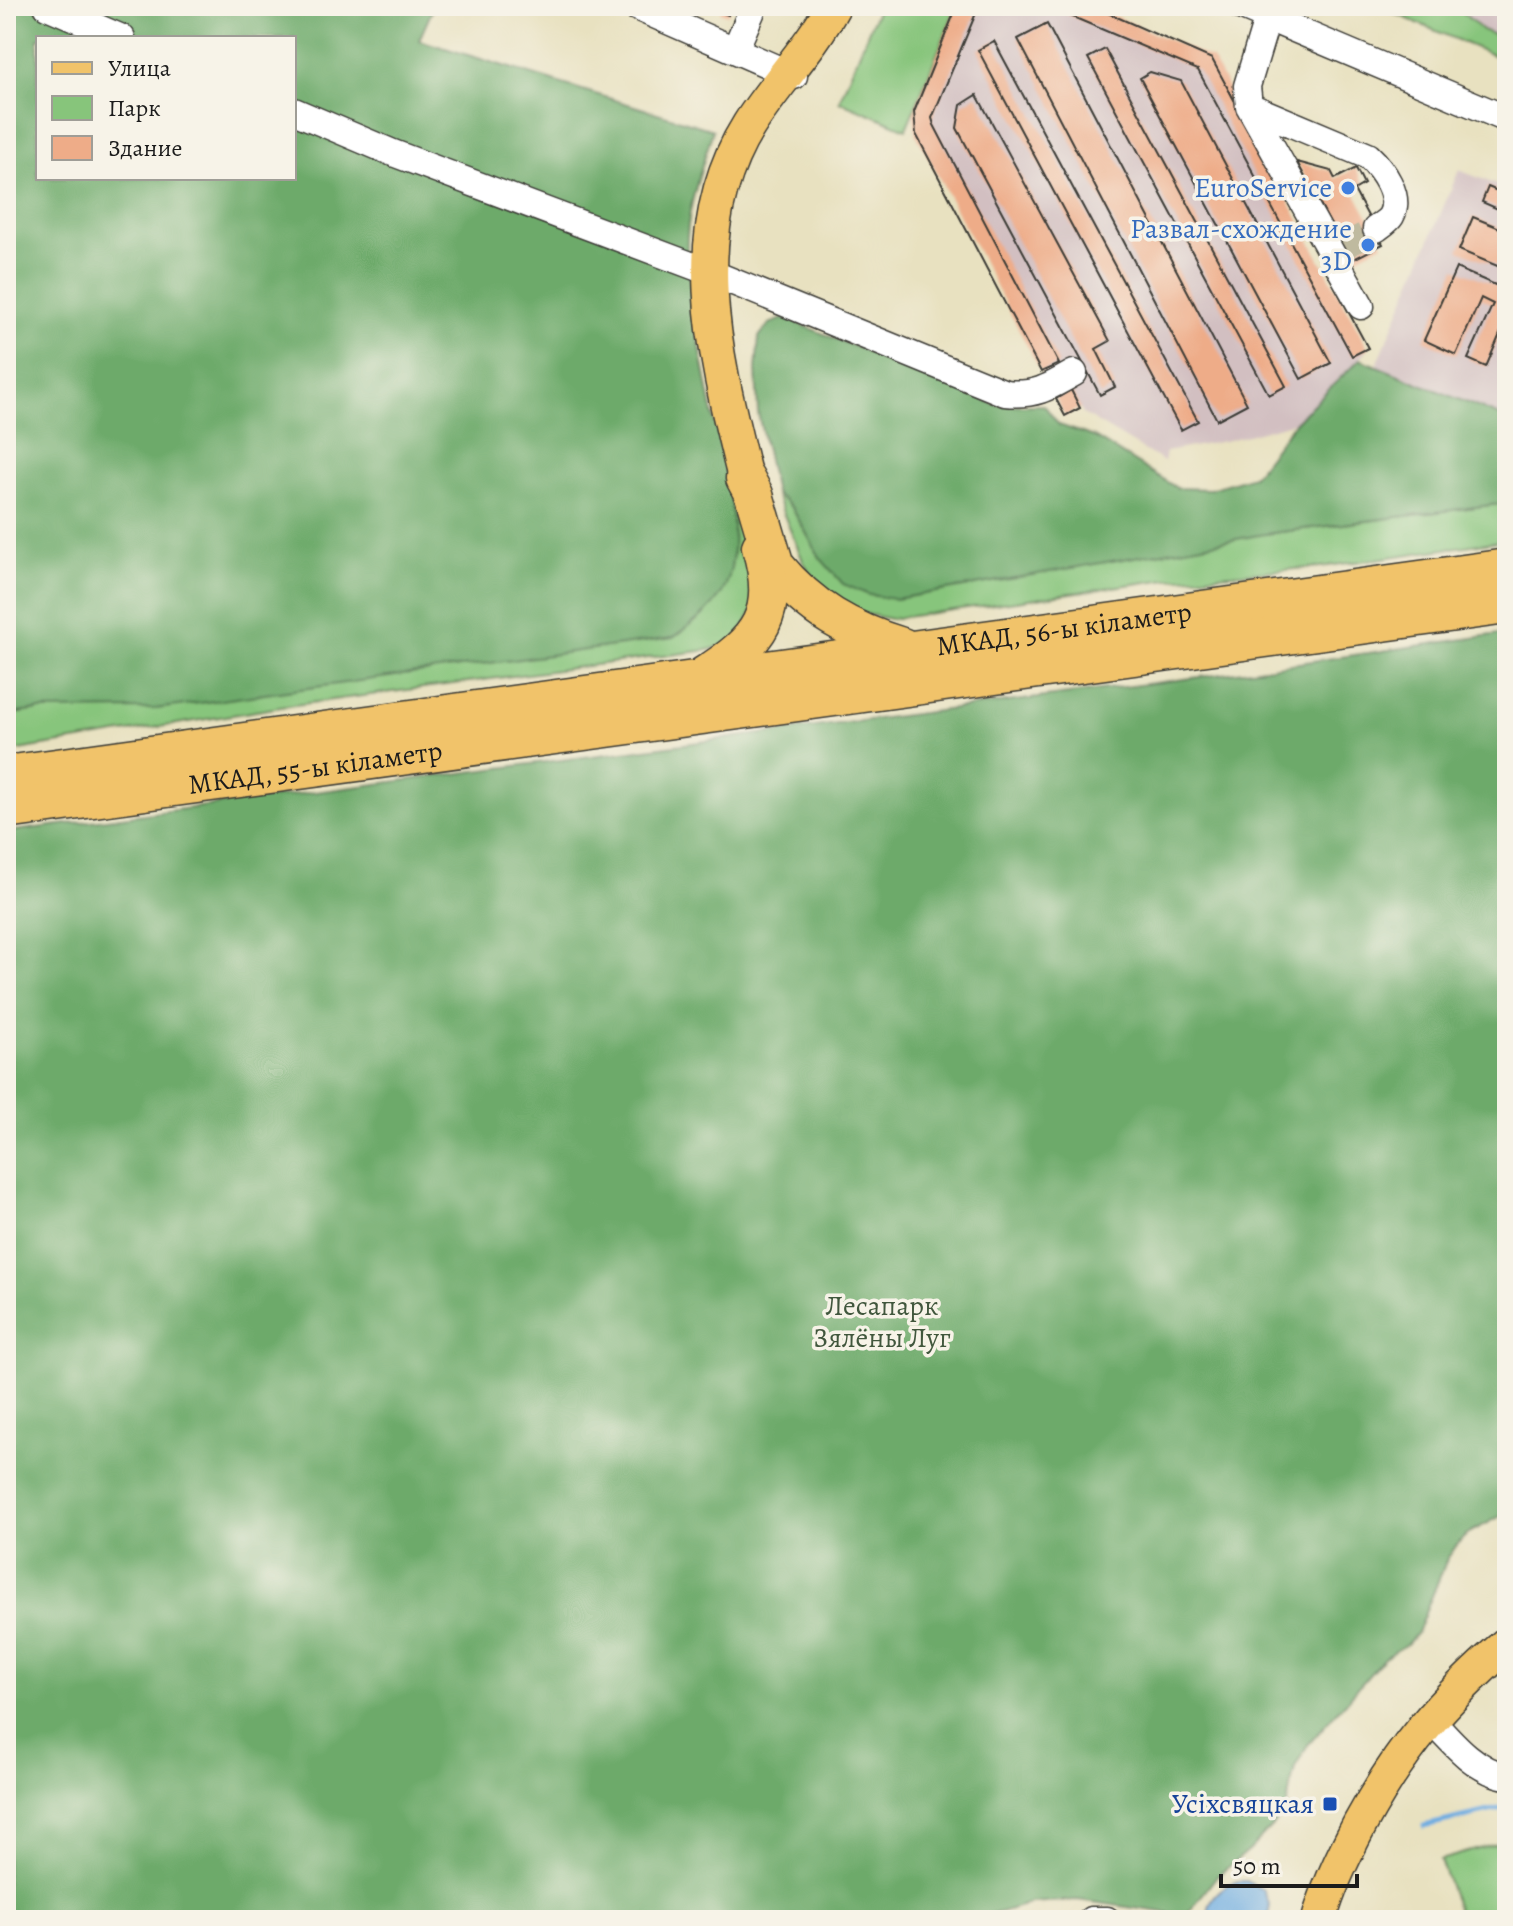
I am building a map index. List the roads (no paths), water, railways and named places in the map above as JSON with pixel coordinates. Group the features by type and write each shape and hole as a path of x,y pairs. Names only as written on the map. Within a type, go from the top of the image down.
{"highway":[{"path":"745,478 754,495 775,566 783,576 831,618 862,634 908,650"},
{"path":"698,680 735,656 760,629 769,599 769,575 745,496 745,478"},
{"name":"МКАД, 56-ы кіламетр","path":"624,708 698,680 1507,568"},
{"name":"МКАД, 56-ы кіламетр","path":"624,708 1507,605"},
{"name":"МКАД, 55-ы кіламетр","path":"6,775 624,708"},
{"name":"МКАД, 55-ы кіламетр","path":"6,810 624,708"}],"main road":[{"path":"790,75 833,6"},
{"path":"745,478 724,393 709,272 712,230 725,175 740,141 763,106 790,75 830,42 858,6"},
{"path":"1319,1920 1333,1879 1372,1802 1397,1761 1430,1718 1507,1644"}],"street":[{"path":"47,6 117,36"},
{"path":"634,6 790,75"},
{"path":"735,50 754,6"},
{"path":"1361,306 1336,251 1249,106 1247,86 1264,11 1507,119"},
{"path":"1249,106 1368,156 1381,168 1390,186 1394,205 1390,218 1376,229"},
{"path":"296,112 393,153 709,272 1005,393 1028,395 1049,388 1074,373"},
{"path":"1430,1718 1468,1756 1490,1770 1507,1776"},
{"path":"1091,1920 1107,1920"}],"water":[{"path":"1238,1881 1247,1881 1263,1890 1270,1906 1267,1920 1209,1920 1209,1906 1215,1895"}],"waterway":[{"path":"1424,1826 1507,1807"}],"tunnel":[{"path":"1341,248 1376,229"}],"place":[{"name":"EuroService","path":"1348,188"},
{"name":"Развал-схождение 3D","path":"1368,245"},
{"name":"Усіхсвяцкая","path":"1330,1804"}],"park label":[{"name":"Лесапарк Зялёны Луг","path":"882,1322"}]}
